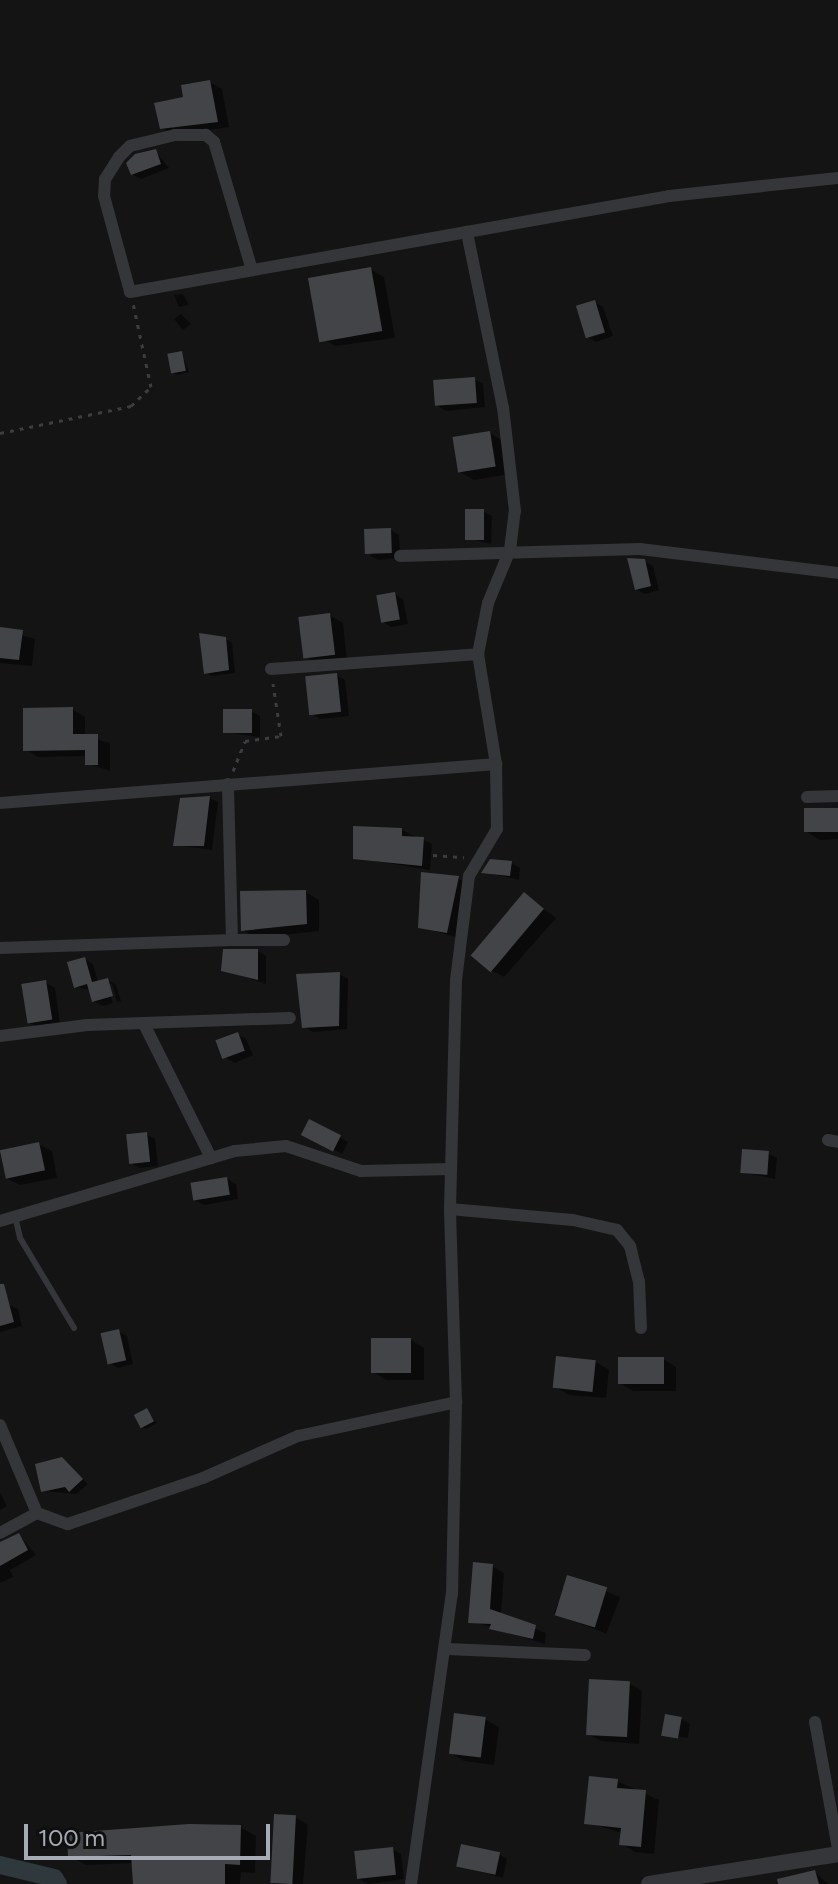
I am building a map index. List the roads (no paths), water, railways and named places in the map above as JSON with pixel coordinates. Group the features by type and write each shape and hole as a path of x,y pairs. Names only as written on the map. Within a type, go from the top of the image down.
{"street":[{"path":"252,270 214,142 190,134 130,146 105,179 104,196 130,292 669,196 838,178"},
{"path":"411,1884 447,1649 456,1402 450,1209 456,980 463,905 476,858 497,829 496,764 478,654 488,603 510,550 515,511 512,461 467,232"},
{"path":"400,556 510,550 640,549 838,573"},
{"path":"271,669 478,654"},
{"path":"0,803 496,764"},
{"path":"228,784 232,940"},
{"path":"807,797 838,796"},
{"path":"0,948 284,940"},
{"path":"0,1036 87,1025 290,1018"},
{"path":"144,1024 211,1158"},
{"path":"0,1221 211,1158 286,1146 361,1171 451,1169"},
{"path":"450,1209 573,1220 617,1230 630,1246 639,1281 641,1328"},
{"path":"0,1425 37,1513 68,1524 203,1478 298,1436 456,1402"},
{"path":"0,1533 37,1513"},
{"path":"447,1649 585,1655"},
{"path":"649,1884 838,1851 815,1722"}],"lane":[{"path":"15,1216 20,1238 74,1328"}],"waterway":[{"path":"0,1865 54,1878 58,1884"}]}
